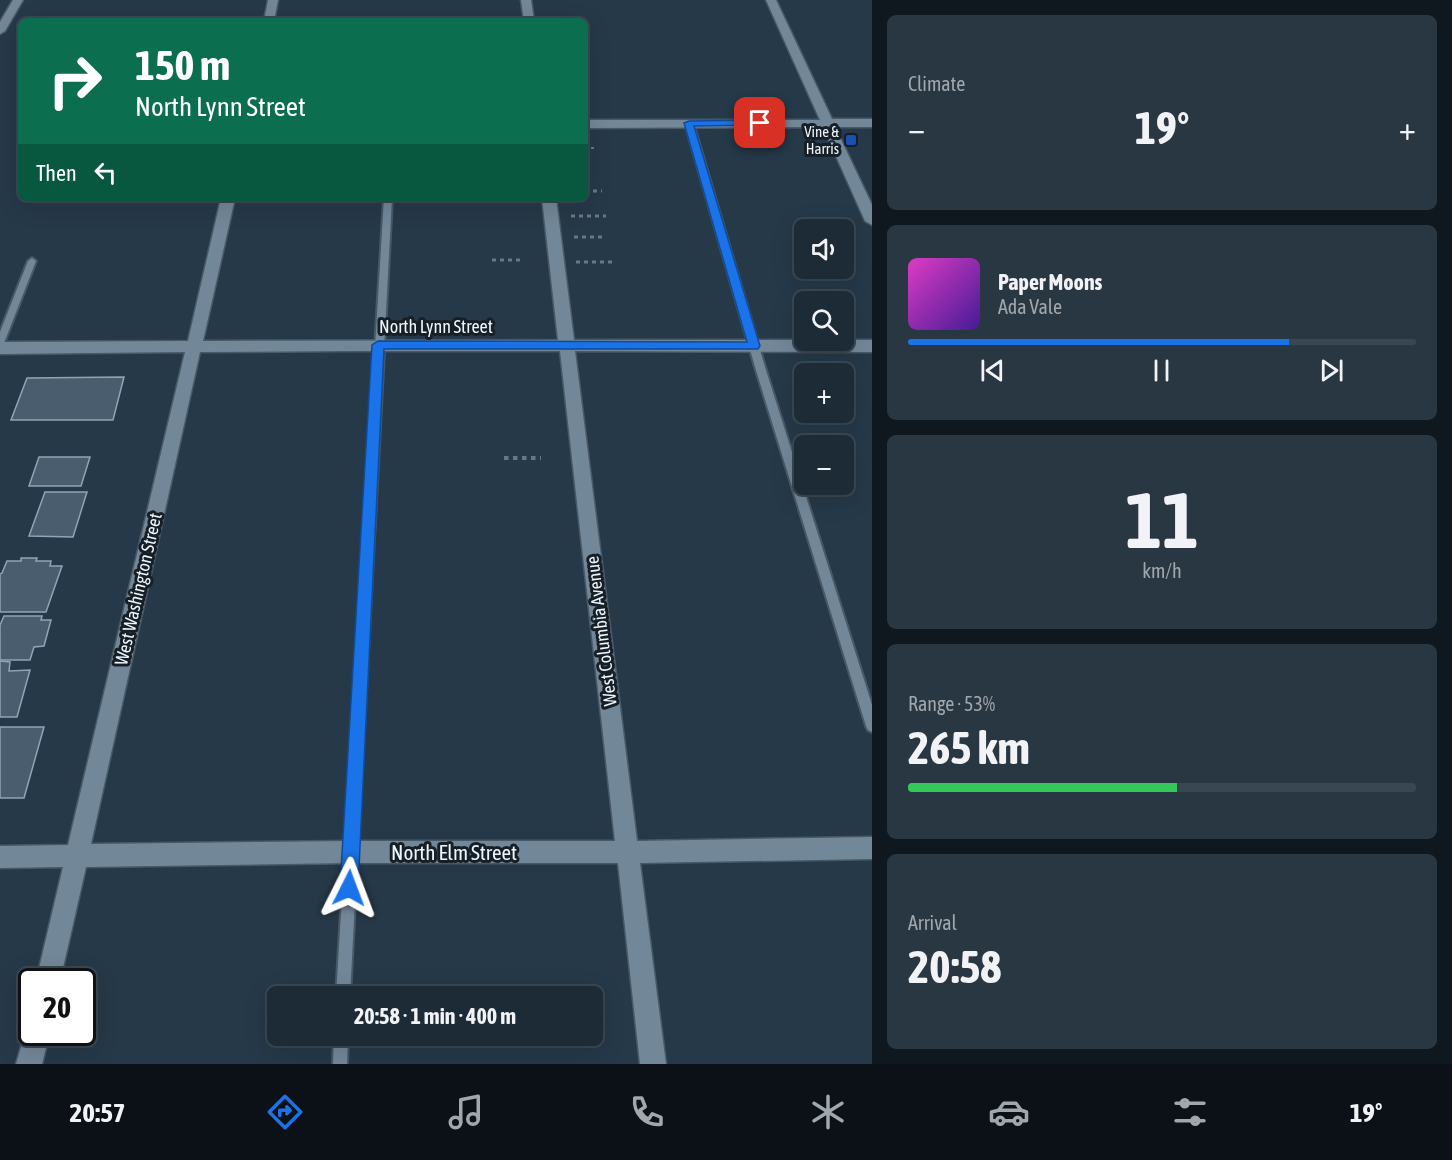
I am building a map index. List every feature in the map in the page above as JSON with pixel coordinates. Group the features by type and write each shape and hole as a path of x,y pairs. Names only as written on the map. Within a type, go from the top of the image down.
{"street":[{"path":"0,31 18,0"},
{"path":"269,18 273,0"},
{"path":"526,0 528,18"},
{"path":"771,0 872,221"},
{"path":"588,124 872,123"},
{"name":"West Washington Street","path":"51,968 227,201"},
{"name":"West Columbia Avenue","path":"550,207 653,1064"},
{"name":"North Lynn Street","path":"0,348 378,345 872,346"},
{"name":"North Elm Street","path":"0,857 872,848"},
{"path":"29,1064 34,1046"}],"lane":[{"path":"689,123 754,346 872,726"},
{"path":"344,986 388,201"},
{"path":"0,343 32,261"},
{"path":"340,1064 341,1046"}],"path":[{"path":"588,148 594,148"},
{"path":"588,191 602,191"},
{"path":"550,207 606,216"},
{"path":"554,237 606,237"},
{"path":"492,260 524,260"},
{"path":"557,262 614,262"},
{"path":"504,458 541,458"}],"building":[{"path":"124,377 113,420 11,420 27,378"},
{"path":"39,457 90,457 81,486 29,486"},
{"path":"45,492 87,492 73,537 29,536"},
{"path":"21,558 37,558 36,561 51,561 50,566 62,566 46,612 0,612 0,574 7,561 21,561"},
{"path":"4,616 42,616 41,620 51,620 44,646 34,647 30,660 0,660 0,625"},
{"path":"0,661 10,662 9,671 30,670 17,717 0,717"},
{"path":"0,727 44,727 24,798 0,798"}],"place":[{"name":"Vine & Harris","path":"851,140"}],"route":[{"path":"349,888 378,345 754,346 689,123 760,123"}]}
